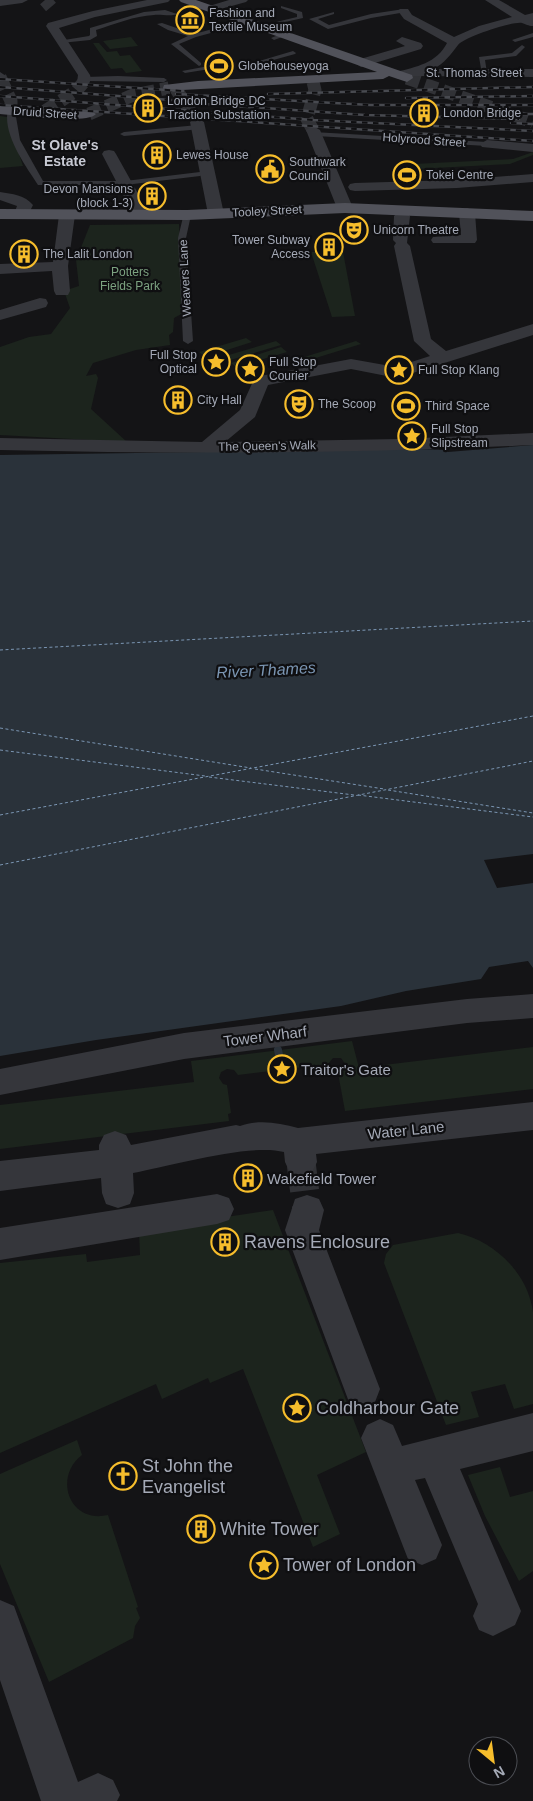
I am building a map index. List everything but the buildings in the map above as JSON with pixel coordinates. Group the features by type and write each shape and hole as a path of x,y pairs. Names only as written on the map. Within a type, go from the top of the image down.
{"main road":[{"path":"185,0 264,27 278,36 311,45 361,63 407,75"},
{"path":"171,86 312,81 407,75"},
{"name":"Druid Street","path":"7,109 73,115 89,114"},
{"name":"Tooley Street","path":"0,214 187,215 345,208 533,215"}],"street":[{"path":"0,3 22,0"},
{"path":"84,81 84,75 52,28 55,24 105,7 164,0"},
{"path":"210,9 242,0"},
{"path":"491,0 529,20"},
{"path":"87,4 105,7"},
{"path":"404,11 408,16 442,36 454,40 484,28 529,20"},
{"path":"361,63 417,46 402,40"},
{"path":"407,75 440,60 450,51 454,40"},
{"name":"St. Thomas Street","path":"407,75 533,73"},
{"path":"198,125 216,214"},
{"path":"314,132 345,208"},
{"name":"Holyrood Street","path":"487,144 533,148"},
{"path":"109,154 137,206 138,215"},
{"path":"355,187 531,181"},
{"path":"439,240 469,240 461,213 457,184"},
{"path":"0,196 18,200 25,205 22,214"},
{"path":"62,290 60,266 67,215"},
{"path":"402,216 402,243 423,341 448,356"},
{"path":"0,269 60,266"},
{"path":"0,315 40,303"},
{"path":"207,447 248,413 261,381 351,364 397,373 533,329"},
{"name":"The Queen's Walk","path":"0,444 207,447 445,444 533,439"},
{"name":"Tower Wharf","path":"0,1082 184,1046 468,1011 533,1006"},
{"name":"Water Lane","path":"108,1198 241,1139 275,1136 300,1152 385,1123 520,1112"},
{"path":"0,1176 108,1198 217,1209"},
{"path":"0,1244 108,1198"},
{"path":"307,1210 302,1230 362,1389"},
{"path":"422,1545 386,1453 435,1456 533,1432"},
{"path":"435,1456 501,1610 493,1616"},
{"path":"0,1620 83,1799"}],"lane":[{"path":"105,7 123,19"},
{"path":"278,23 300,18 300,13 283,7"},
{"path":"61,41 90,38 94,36 92,29 123,19 164,11 174,14"},
{"path":"332,13 312,19 328,27 377,15 404,11"},
{"path":"199,64 174,44 194,36 246,22"},
{"path":"160,24 194,36"},
{"path":"351,29 366,24"},
{"path":"515,40 533,35"},
{"path":"490,74 481,58 514,55 522,47"},
{"path":"259,62 294,53"},
{"path":"198,85 182,69 214,67"},
{"path":"84,81 118,78 171,86"},
{"path":"7,109 11,126 25,161 41,183 126,183 200,174"},
{"path":"124,134 198,125"},
{"name":"Holyrood Street","path":"314,132 487,144"},
{"name":"Weavers Lane","path":"187,215 182,238 188,341"}],"green space":[{"path":"131,37 138,46 110,49 103,41"},
{"path":"93,43 99,43 107,52 117,51 120,56 130,55 142,71 126,73 122,68 111,69"},
{"path":"0,116 7,117 23,166 0,168"},
{"path":"533,152 533,155 510,164 416,169 413,164 513,159"},
{"name":"Potters Fields Park","path":"179,224 183,313 174,318 173,332 169,335 170,345 136,350 93,363 86,376 96,374 98,378 91,409 127,442 0,435 0,347 29,337 51,334 70,308 64,291 79,286 76,260 90,225"},
{"path":"311,252 343,252 355,316 332,317"},
{"path":"246,338 252,342 205,357 199,352"},
{"path":"276,341 281,345 220,363 215,359"},
{"path":"356,341 361,344 306,361 301,358"},
{"path":"281,347 287,352 236,367 231,363"},
{"path":"352,1041 359,1068 533,1047 533,1089 345,1111 338,1073 344,1070 346,1065 341,1058 333,1058 328,1064 238,1075 234,1070 227,1069 221,1072 219,1078 223,1084 227,1085 231,1113 228,1114 229,1121 0,1149 0,1105 194,1082 191,1061"},
{"path":"273,1210 366,1452 317,1475 340,1534 313,1547 243,1369 210,1383 208,1378 162,1399 156,1384 0,1453 0,1263 86,1254 87,1262 140,1255 139,1230"},
{"path":"458,1233 484,1243 496,1251 517,1272 524,1284 533,1312 533,1404 514,1409 505,1384 471,1392 479,1417 446,1425 384,1263 386,1254 393,1245"},
{"path":"77,1440 82,1455 73,1464 68,1475 67,1486 70,1497 75,1506 83,1513 94,1516 108,1515 140,1618 135,1626 133,1638 49,1682 0,1564 0,1474"},
{"path":"500,1467 510,1497 533,1491 533,1571 519,1581 485,1516 468,1475"}],"water":[{"name":"River Thames","path":"533,445 533,968 528,961 489,967 481,979 406,991 341,1006 96,1040 0,1056 0,455 417,449 447,450 448,452"}],"pier":[{"path":"533,854 533,883 497,888 484,860"}],"waterway":[{"path":"278,1050 282,1069"}],"ferry route":[{"path":"0,650 533,621"},
{"path":"0,815 533,716"},
{"path":"0,728 251,768"},
{"path":"0,750 205,776"},
{"path":"358,795 533,761"},
{"path":"255,769 384,789"},
{"path":"209,777 354,795"},
{"path":"388,790 533,813"},
{"path":"0,865 358,795"},
{"path":"358,795 533,817"}],"tunnel":[{"path":"45,0 51,7"},
{"path":"0,77 11,101 11,108"},
{"path":"407,78 533,122"},
{"path":"313,82 315,90 307,119 313,130"},
{"path":"45,111 76,91 83,83"},
{"path":"89,114 133,95 169,88"},
{"path":"176,89 197,122"},
{"path":"301,1162 307,1210"}],"railway":[{"path":"0,79 183,91"},
{"path":"0,87 184,101"},
{"path":"268,94 533,87"},
{"path":"176,94 370,105 533,105"},
{"path":"0,96 313,120 533,131"},
{"path":"406,98 533,96"},
{"path":"177,102 365,115 519,119"},
{"path":"0,105 533,141"},
{"path":"511,114 533,114"},
{"path":"511,123 533,124"}],"place":[{"name":"Fashion and Textile Museum","path":"190,20"},
{"name":"Globehouseyoga","path":"219,66"},
{"name":"London Bridge DC Traction Substation","path":"148,108"},
{"name":"London Bridge","path":"424,113"},
{"name":"Lewes House","path":"157,155"},
{"name":"Southwark Council","path":"270,169"},
{"name":"Tokei Centre","path":"407,175"},
{"name":"Devon Mansions (block 1-3)","path":"152,196"},
{"name":"Unicorn Theatre","path":"354,230"},
{"name":"Tower Subway Access","path":"329,247"},
{"name":"The Lalit London","path":"24,254"},
{"name":"Full Stop Optical","path":"216,362"},
{"name":"Full Stop Courier","path":"250,369"},
{"name":"Full Stop Klang","path":"399,370"},
{"name":"City Hall","path":"178,400"},
{"name":"The Scoop","path":"299,404"},
{"name":"Third Space","path":"406,406"},
{"name":"Full Stop Slipstream","path":"412,436"},
{"name":"Traitor's Gate","path":"282,1069"},
{"name":"Wakefield Tower","path":"248,1178"},
{"name":"Ravens Enclosure","path":"225,1242"},
{"name":"Coldharbour Gate","path":"297,1408"},
{"name":"St John the Evangelist","path":"123,1476"},
{"name":"White Tower","path":"201,1529"},
{"name":"Tower of London","path":"264,1565"}],"district":[{"name":"St Olave's Estate","path":"65,154"}]}
